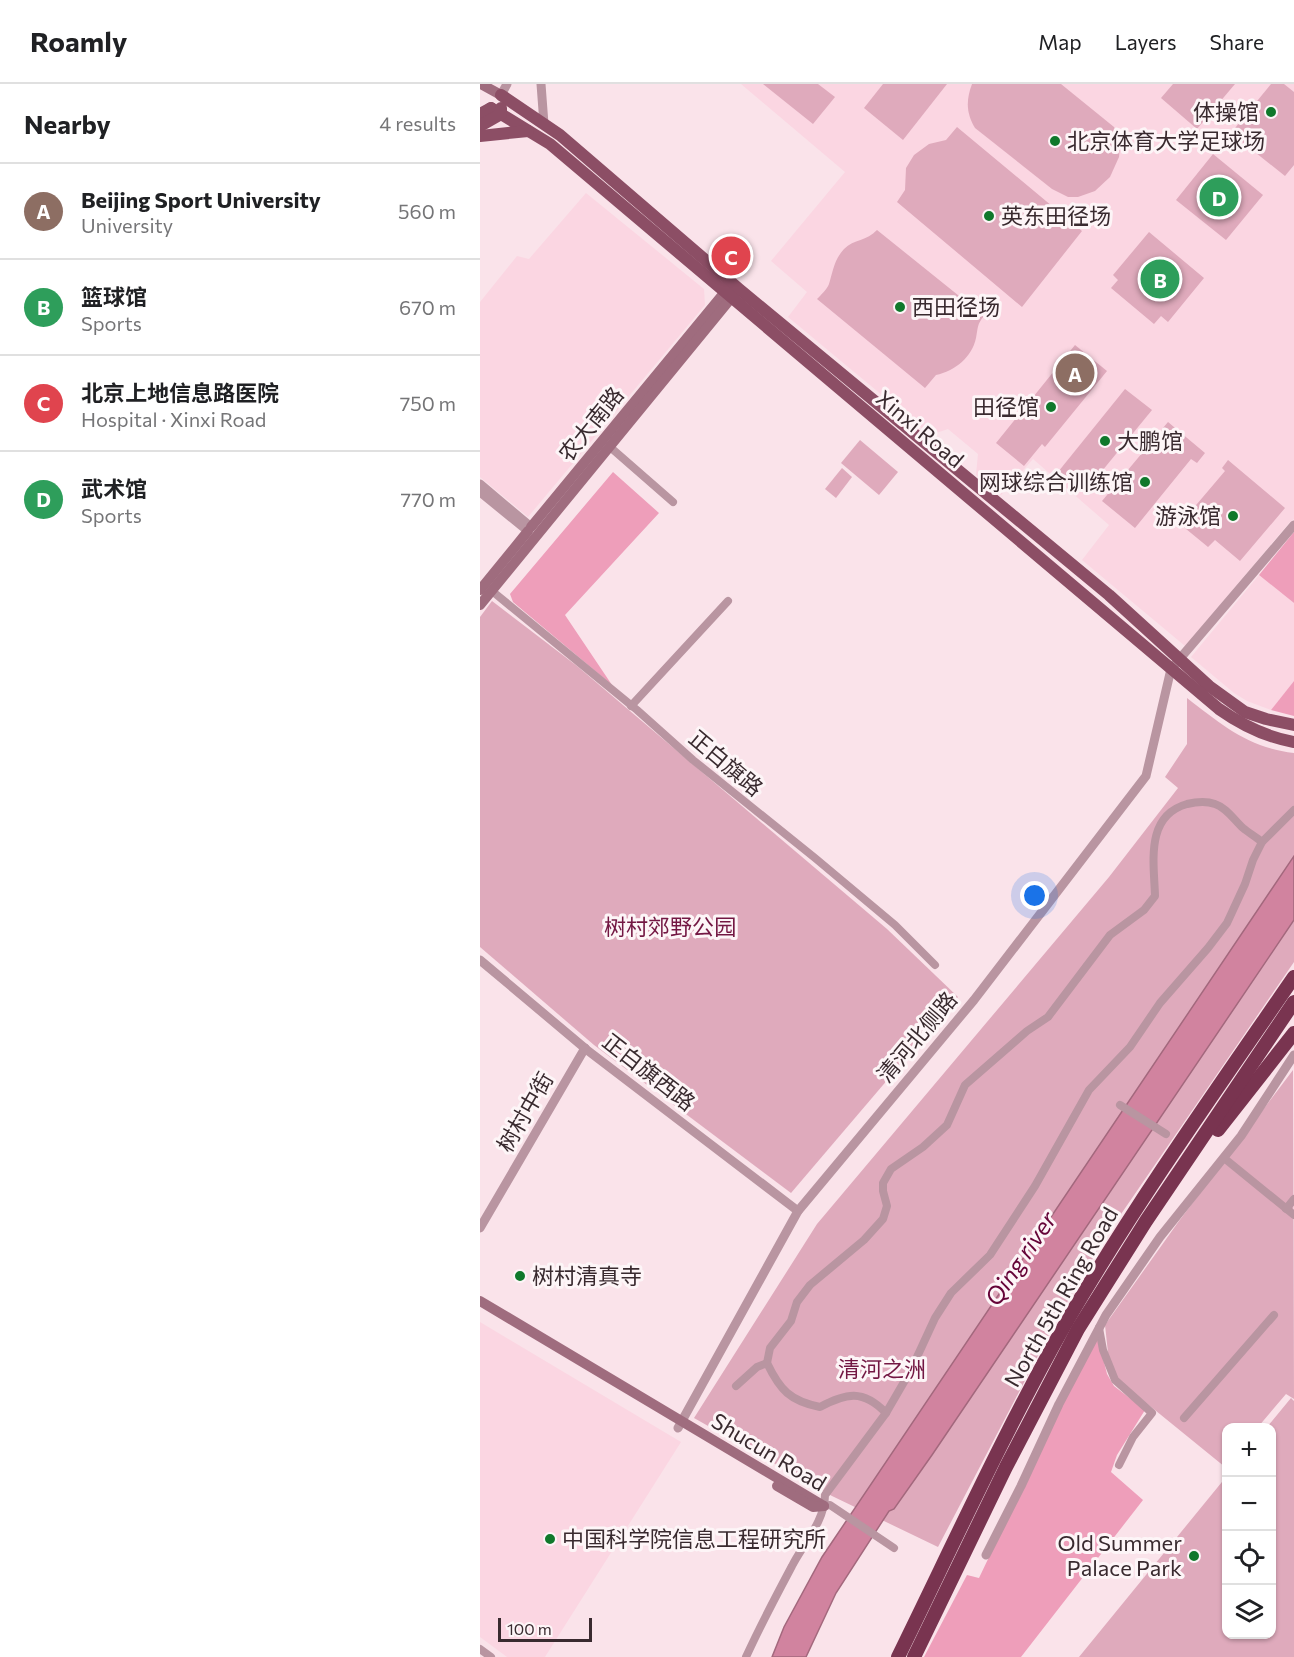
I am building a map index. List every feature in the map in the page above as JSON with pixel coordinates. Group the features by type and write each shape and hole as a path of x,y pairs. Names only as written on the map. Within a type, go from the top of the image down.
{"highway":[{"name":"North 5th Ring Road","path":"914,1657 1006,1467 1078,1329 1289,996 1294,977"},
{"name":"North 5th Ring Road","path":"898,1657 993,1462 1067,1322 1133,1214 1289,996"},
{"path":"1146,1221 1294,1033"}],"main road":[{"path":"480,126 504,90 481,84"},
{"name":"Xinxi Road","path":"504,90 560,135 732,290 1171,669 1234,720 1265,735 1294,742"},
{"path":"480,102 491,112"},
{"name":"Xinxi Road","path":"491,112 550,144 1109,595 1209,686 1245,712 1294,725"},
{"path":"480,136 528,131"},
{"name":"农大南路","path":"480,605 609,447 732,290"},
{"name":"农大南路","path":"480,590 732,290"},
{"name":"Shucun Road","path":"480,1301 679,1424"},
{"name":"Shucun Road","path":"480,1310 824,1506"}],"street":[{"path":"541,84 544,124"},
{"path":"609,447 673,502"},
{"path":"480,484 529,529"},
{"path":"480,492 529,529"},
{"path":"1171,669 1294,525"},
{"name":"正白旗路","path":"492,591 632,706 693,760 816,858 895,925 934,964"},
{"path":"632,706 728,601"},
{"name":"清河北侧路","path":"679,1424 798,1211 974,1000 1146,776 1171,669"},
{"path":"886,1413 866,1398 855,1394 835,1399 820,1407 805,1404 784,1391 776,1381 767,1362 770,1348 791,1321 797,1302 810,1285 864,1240 883,1219 887,1206 883,1183 891,1169 923,1147 947,1125 965,1085 1027,1031 1048,1017 1110,935 1144,910 1155,896 1153,846 1160,823 1176,807 1194,802 1213,803 1223,808 1242,827 1262,842"},
{"path":"746,1657 824,1506 825,1495 886,1413 911,1370 945,1301 990,1255 1035,1186 1089,1090 1130,1047 1160,1003 1227,923 1262,842 1294,810"},
{"path":"1284,821 1294,822"},
{"name":"正白旗西路","path":"480,960 585,1048 798,1211"},
{"name":"树村中街","path":"480,1228 585,1048"},
{"path":"986,1555 1059,1404 1100,1328 1160,1237 1241,1136 1294,1055"},
{"path":"1120,1105 1163,1132"},
{"path":"1224,1158 1294,1215"},
{"path":"1286,1209 1294,1199"},
{"path":"1184,1418 1274,1315"},
{"path":"1100,1328 1103,1350 1115,1380 1152,1413 1133,1437 1119,1465"},
{"path":"736,1386 757,1366 767,1362"},
{"path":"824,1506 830,1505 837,1509 894,1548"},
{"path":"480,1649 491,1657"}],"shaded area":[{"path":"741,84 1294,84 1294,519 1185,646 1082,560 1109,525 1033,459 1001,495 976,475 978,454 948,429 930,435 788,317 807,292 771,261 845,172"},
{"path":"586,193 704,289 705,305 528,517 480,477 480,302 517,256 529,259"},
{"path":"613,472 659,513 565,615 612,685 513,602 510,594"},
{"path":"1294,532 1294,603 1259,575"},
{"path":"1259,575 1294,603 1294,681 1271,710 1247,701 1234,693 1191,657"},
{"path":"1294,681 1294,716 1271,710"},
{"path":"1294,856 1294,920 932,1455 894,1509 889,1511 836,1593 806,1657 772,1657 784,1627 822,1557"},
{"name":"中国科学院信息工程研究所","path":"480,1322 681,1442 545,1657 507,1657 480,1637"},
{"path":"1098,1338 1107,1374 1114,1386 1145,1410 1117,1455 1111,1472 1143,1500 1021,1657 924,1657 967,1575 979,1578 1062,1404"}],"green space":[{"path":"763,84 818,84 835,97 813,124"},
{"path":"883,84 947,84 903,140 864,108"},
{"name":"北京体育大学足球场","path":"972,84 1061,84 1114,127 1119,136 1119,157 1110,177 1095,191 1078,197 1068,197 1052,189 975,128 968,106"},
{"path":"1173,84 1235,84 1197,129 1161,98"},
{"name":"体操馆","path":"1271,84 1284,84 1294,92 1294,165 1285,176 1231,133"},
{"name":"英东田径场","path":"957,127 1082,231 1022,307 897,202 905,190 906,168 914,155 929,144 946,140"},
{"path":"1213,154 1263,195 1226,240 1176,200"},
{"name":"西田径场","path":"877,230 984,316 979,324 974,345 967,357 956,367 936,375 925,388 817,299 828,286 836,261 844,249"},
{"path":"1149,232 1204,278 1168,322 1161,316 1154,324 1111,288 1118,280 1113,275"},
{"name":"田径馆","path":"1075,345 1107,371 1045,447 1042,444 1024,466 996,443"},
{"name":"大鹏馆","path":"1125,389 1152,410 1084,493 1058,472"},
{"name":"网球综合训练馆","path":"1168,422 1205,453 1197,463 1191,459 1135,528 1102,501"},
{"path":"860,440 898,472 879,495 841,463"},
{"name":"游泳馆","path":"1228,460 1285,508 1240,561 1215,540 1208,547 1180,524 1225,471 1222,468"},
{"path":"842,468 852,477 836,498 825,489"},
{"name":"树村郊野公园","path":"492,601 577,666 887,929 958,997 791,1193 594,1045 480,947 480,617"},
{"name":"清河之洲","path":"1187,698 1224,726 1250,741 1294,753 1294,962 1106,1236 1055,1323 938,1547 832,1496 694,1418 817,1224 1109,877 1178,788 1165,777 1187,744"},
{"path":"1293,1070 1294,1399 1286,1394 1261,1423 1222,1423 1222,1465 1118,1380 1109,1362 1105,1325 1179,1221"},
{"name":"Old Summer Palace Park","path":"1291,1398 1294,1401 1294,1657 1079,1657 1222,1482 1222,1639 1276,1639 1276,1423 1270,1423"}],"place":[{"name":"体操馆","path":"1271,112"},
{"name":"北京体育大学足球场","path":"1055,141"},
{"name":"武术馆","path":"1219,197"},
{"name":"英东田径场","path":"989,216"},
{"name":"北京上地信息路医院","path":"731,256"},
{"name":"篮球馆","path":"1160,279"},
{"name":"西田径场","path":"900,307"},
{"name":"Beijing Sport University","path":"1075,373"},
{"name":"田径馆","path":"1051,407"},
{"name":"大鹏馆","path":"1105,441"},
{"name":"网球综合训练馆","path":"1145,482"},
{"name":"游泳馆","path":"1233,516"},
{"name":"树村清真寺","path":"520,1276"},
{"name":"中国科学院信息工程研究所","path":"550,1539"},
{"name":"Old Summer Palace Park","path":"1194,1556"}],"water label":[{"name":"Qing river","path":"1021,1259"}]}
